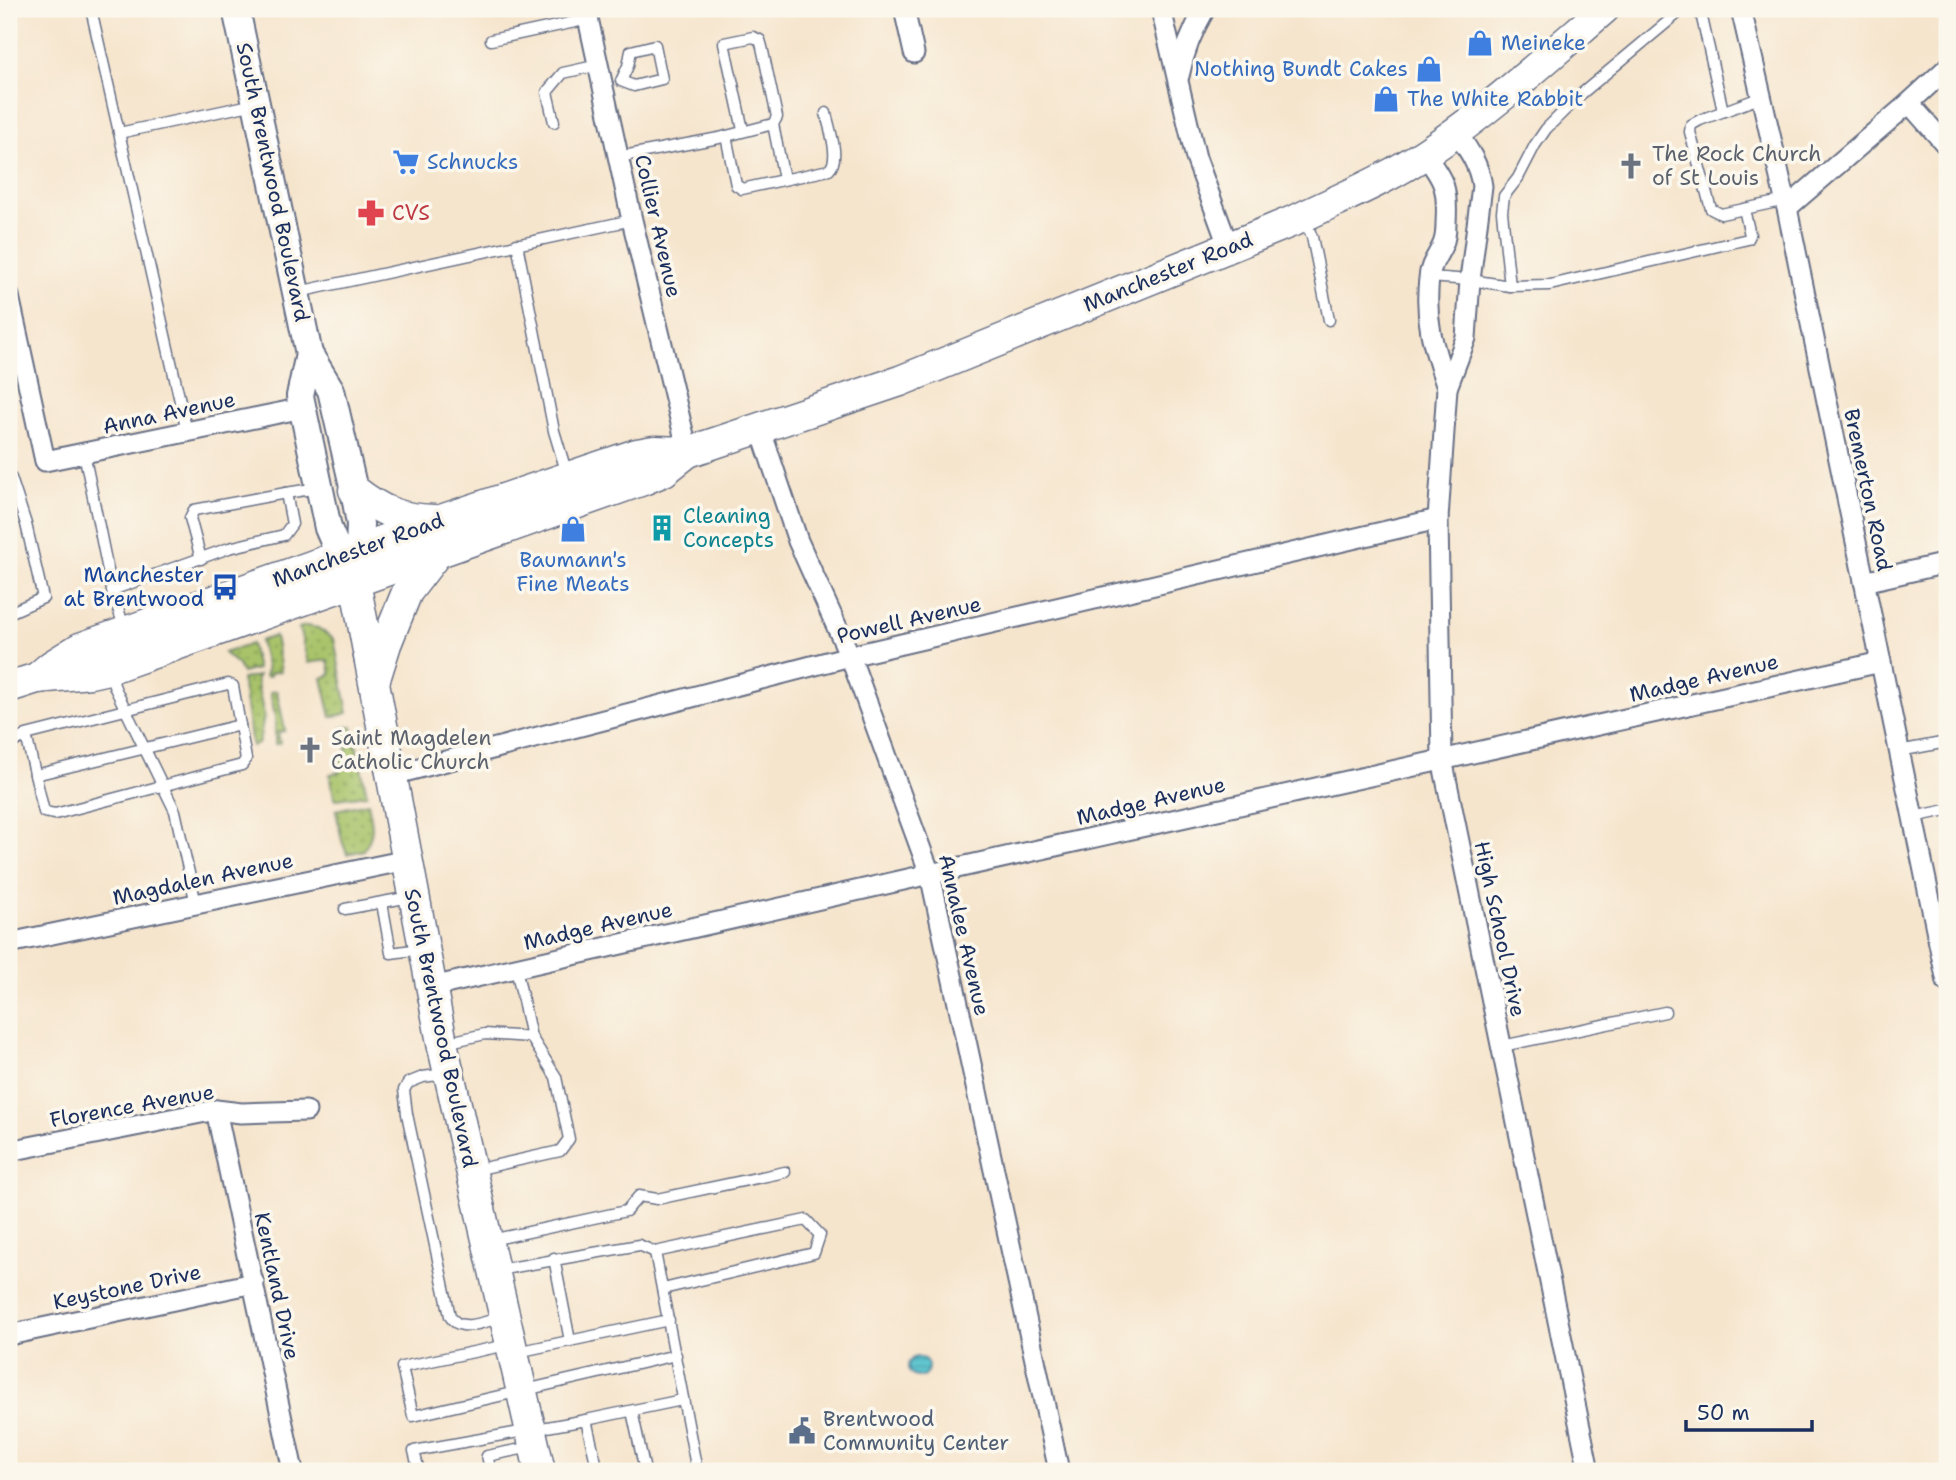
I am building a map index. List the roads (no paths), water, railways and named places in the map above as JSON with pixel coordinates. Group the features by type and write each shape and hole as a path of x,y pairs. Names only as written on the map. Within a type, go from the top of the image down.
{"main road":[{"name":"South Brentwood Boulevard","path":"236,9 309,355 331,390 354,490 360,524 350,553 407,860 442,1043 535,1449"},
{"name":"Manchester Road","path":"9,687 37,678 108,669 643,480 664,471 688,453 913,376 1304,216 1367,186 1424,154 1456,132 1604,9"},
{"name":"South Brentwood Boulevard","path":"309,355 300,396 319,488 328,528 350,553"},
{"name":"Manchester Road","path":"37,678 80,648 441,520 637,454 688,453"},
{"path":"354,490 389,513 416,520 441,520"},
{"path":"374,682 403,600 418,575 437,552"}],"street":[{"path":"904,9 914,53"},
{"path":"1161,9 1196,158 1229,247"},
{"path":"1177,84 1184,50 1205,9"},
{"name":"Bremerton Road","path":"1741,9 1786,204 1947,982"},
{"name":"Collier Avenue","path":"588,14 598,65 612,84 618,157 688,453"},
{"path":"1786,204 1909,103 1947,68"},
{"path":"1909,103 1947,146"},
{"name":"High School Drive","path":"1456,132 1476,162 1482,186 1466,338 1447,388 1438,519 1442,759 1589,1471"},
{"name":"High School Drive","path":"1424,154 1443,181 1447,202 1445,237 1443,246 1431,265 1427,309 1431,341 1447,388"},
{"name":"Anna Avenue","path":"9,296 45,461 303,408"},
{"name":"Annalee Avenue","path":"760,428 799,541 850,656 930,874 1059,1471"},
{"name":"Powell Avenue","path":"393,775 850,656 1438,519"},
{"path":"1864,582 1947,563"},
{"name":"Madge Avenue","path":"432,987 1881,662"},
{"name":"Magdalen Avenue","path":"9,943 407,860"},
{"name":"Florence Avenue","path":"9,1152 216,1110 241,1113 306,1111"},
{"name":"Kentland Drive","path":"216,1110 293,1471"},
{"name":"Keystone Drive","path":"9,1335 254,1283"}],"lane":[{"path":"91,9 187,432"},
{"path":"1510,286 1502,212 1504,196 1518,178 1535,145 1546,129 1580,95 1683,9"},
{"path":"1700,9 1723,111"},
{"path":"491,40 588,14"},
{"path":"743,130 724,43 753,37 760,40 784,179"},
{"path":"655,46 662,79 634,86 612,84 628,66 631,51 655,46"},
{"path":"554,122 547,92 564,73 598,65"},
{"path":"1762,97 1700,120 1692,125 1690,132 1711,209 1721,214 1786,204"},
{"path":"119,133 256,103"},
{"path":"726,136 737,185 742,189 829,170 833,166 835,156 826,113"},
{"path":"618,157 726,136 775,120"},
{"path":"1429,277 1510,286 1550,285 1748,239 1750,235 1744,209"},
{"path":"1304,216 1312,237 1329,320"},
{"path":"297,292 632,220"},
{"path":"517,244 554,431 569,478"},
{"path":"84,453 112,590 126,632"},
{"path":"9,475 26,524 43,598 9,613"},
{"path":"201,559 190,518 194,510 319,488"},
{"path":"112,590 229,548 284,535 292,524 286,493"},
{"path":"108,669 175,811 196,904"},
{"path":"9,745 26,735 228,684 233,685 246,759 242,765 55,814 44,813 26,735"},
{"path":"36,775 240,725"},
{"path":"1899,751 1947,742"},
{"path":"1913,817 1947,810"},
{"path":"345,909 414,897"},
{"path":"382,903 391,953 424,948"},
{"path":"471,1171 561,1151 569,1139 556,1077 531,1037 516,968"},
{"path":"1502,1046 1665,1012"},
{"path":"442,1043 485,1034 531,1037"},
{"path":"449,1073 423,1077 408,1083 404,1090 450,1316 454,1323 472,1325 509,1338 570,1341 669,1320"},
{"path":"487,1241 626,1211 639,1196 657,1199 785,1172"},
{"path":"494,1270 639,1245 655,1252 806,1220 820,1235 814,1253 663,1289"},
{"path":"655,1252 697,1471"},
{"path":"554,1258 570,1341"},
{"path":"509,1338 402,1367 413,1416 676,1355"},
{"path":"491,1471 487,1456 535,1449 586,1420 682,1400"},
{"path":"632,1410 645,1471"},
{"path":"586,1420 598,1471"},
{"path":"419,1471 414,1451 535,1449"}],"water":[{"path":"914,1357 922,1357 928,1367 922,1377 914,1377 908,1371 908,1363"}],"place":[{"name":"Meineke","path":"1480,43"},
{"name":"Nothing Bundt Cakes","path":"1429,69"},
{"name":"The White Rabbit","path":"1386,99"},
{"name":"Schnucks","path":"406,162"},
{"name":"The Rock Church of St Louis","path":"1631,166"},
{"name":"CVS","path":"371,213"},
{"name":"Cleaning Concepts","path":"662,528"},
{"name":"Baumann's Fine Meats","path":"573,529"},
{"name":"Manchester at Brentwood","path":"225,587"},
{"name":"Saint Magdelen Catholic Church","path":"310,750"},
{"name":"Brentwood Community Center","path":"802,1431"}]}
